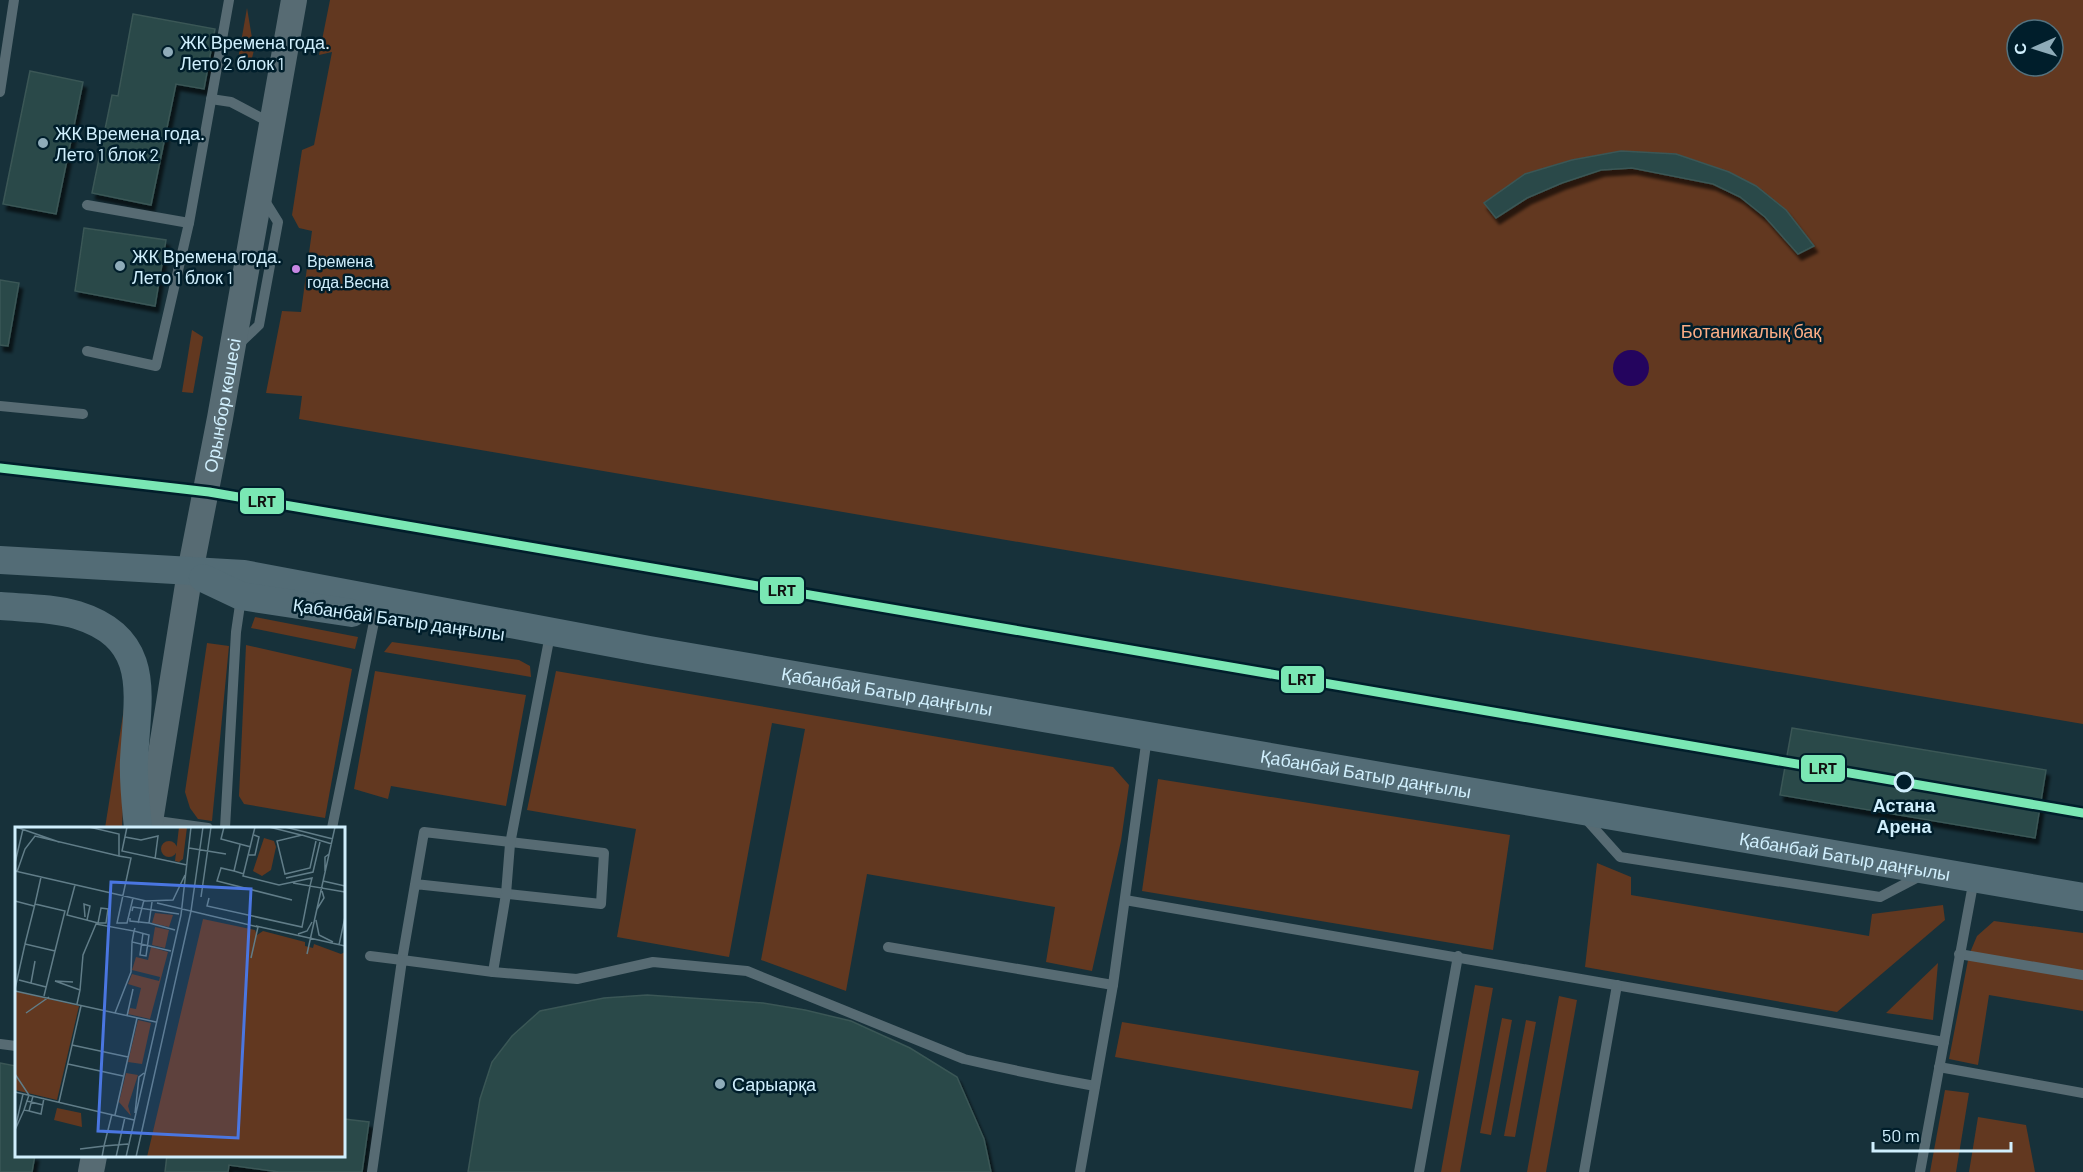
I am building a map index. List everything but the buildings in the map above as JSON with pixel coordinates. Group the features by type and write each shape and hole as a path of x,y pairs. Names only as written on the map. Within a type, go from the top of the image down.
{"main road":[{"name":"Қабанбай Батыр даңғылы","path":"0,560 244,574 649,650 2083,897"},
{"name":"Қабанбай Батыр даңғылы","path":"190,572 241,596 375,617 549,640 649,650"},
{"path":"0,606 77,615 110,632 125,645 134,660 139,693 134,760 145,826"}],"street":[{"name":"Орынбор көшесі","path":"145,826 281,64 295,0"},
{"name":"Орынбор көшесі","path":"271,124 283,84 295,0"},
{"path":"91,1172 94,1157"}],"lane":[{"path":"0,92 14,0"},
{"path":"87,351 156,366 189,223 229,0"},
{"path":"277,25 281,64"},
{"path":"211,99 231,102 271,124"},
{"path":"87,205 189,223"},
{"path":"0,405 84,414"},
{"path":"225,827 236,632 241,596"},
{"path":"332,827 375,617"},
{"path":"493,972 506,894 510,844 549,640"},
{"path":"1080,1172 1113,985 1148,737"},
{"path":"1578,811 1620,857 1880,897 1929,871"},
{"path":"145,826 176,827"},
{"path":"372,1172 402,960 415,884 424,832 510,844 604,853 601,904 415,884"},
{"path":"1920,1172 1974,879"},
{"path":"1125,900 1944,1042"},
{"path":"888,947 1113,985"},
{"path":"1959,954 2083,975"},
{"path":"370,956 493,972 577,979 653,962 747,971 964,1059 998,1065 1020,1073 1095,1086"},
{"path":"1419,1172 1458,956"},
{"path":"1584,1172 1617,985"},
{"path":"0,1044 15,1046"},
{"path":"1939,1067 2083,1093"}],"green space":[{"name":"Ботаникалық бақ","path":"330,0 2083,0 2083,724 299,419 302,396 266,393 282,311 301,312 312,231 299,228 292,215 302,150 314,145 332,52 319,55"},
{"path":"247,8 254,50 249,70 237,65"},
{"path":"192,330 203,337 193,393 182,392"},
{"path":"255,617 358,637 355,649 251,628"},
{"path":"392,642 519,660 530,666 531,677 384,652"},
{"path":"207,643 229,646 212,821 198,819 190,808 185,792"},
{"path":"246,645 352,669 325,818 244,804 239,796"},
{"path":"375,671 526,695 506,806 391,786 388,799 354,789"},
{"path":"556,671 1113,767 1129,785 1121,841 1092,971 1046,962 1055,907 867,874 846,991 761,960 805,729 772,723 729,957 617,937 636,829 527,810"},
{"path":"129,677 122,827 105,827"},
{"path":"1158,779 1510,835 1493,950 1142,891"},
{"path":"1597,863 1631,877 1631,895 1869,936 1872,914 1943,905 1945,920 1837,1012 1585,967"},
{"path":"1994,921 2083,933 2083,1011 1989,995 1978,1065 1949,1059 1969,955 1977,936"},
{"path":"1938,963 1933,1020 1886,1013"},
{"path":"1475,985 1493,988 1460,1172 1441,1172"},
{"path":"1559,996 1577,1000 1546,1172 1527,1172"},
{"path":"1502,1018 1512,1020 1491,1135 1480,1133"},
{"path":"1526,1020 1536,1022 1515,1137 1504,1136"},
{"path":"1122,1022 1419,1071 1412,1109 1115,1057"},
{"path":"1945,1090 1969,1093 1956,1172 1930,1172"},
{"path":"1978,1117 2026,1125 2035,1172 1969,1172"}],"shaded area":[{"path":"1631,350 1644,355 1649,368 1644,381 1631,386 1618,381 1613,368 1618,355"}],"transit line":[{"name":"LRT","path":"0,468 209,492 2083,813"}],"place":[{"name":"ЖК Времена года. Лето 2 блок 1","path":"168,52"},
{"name":"ЖК Времена года. Лето 1 блок 2","path":"43,143"},
{"name":"ЖК Времена года. Лето 1 блок 1","path":"120,266"},
{"name":"Времена года.Весна","path":"296,269"},
{"name":"Астана Арена","path":"1904,782"},
{"name":"Сарыарқа","path":"720,1084"}]}
